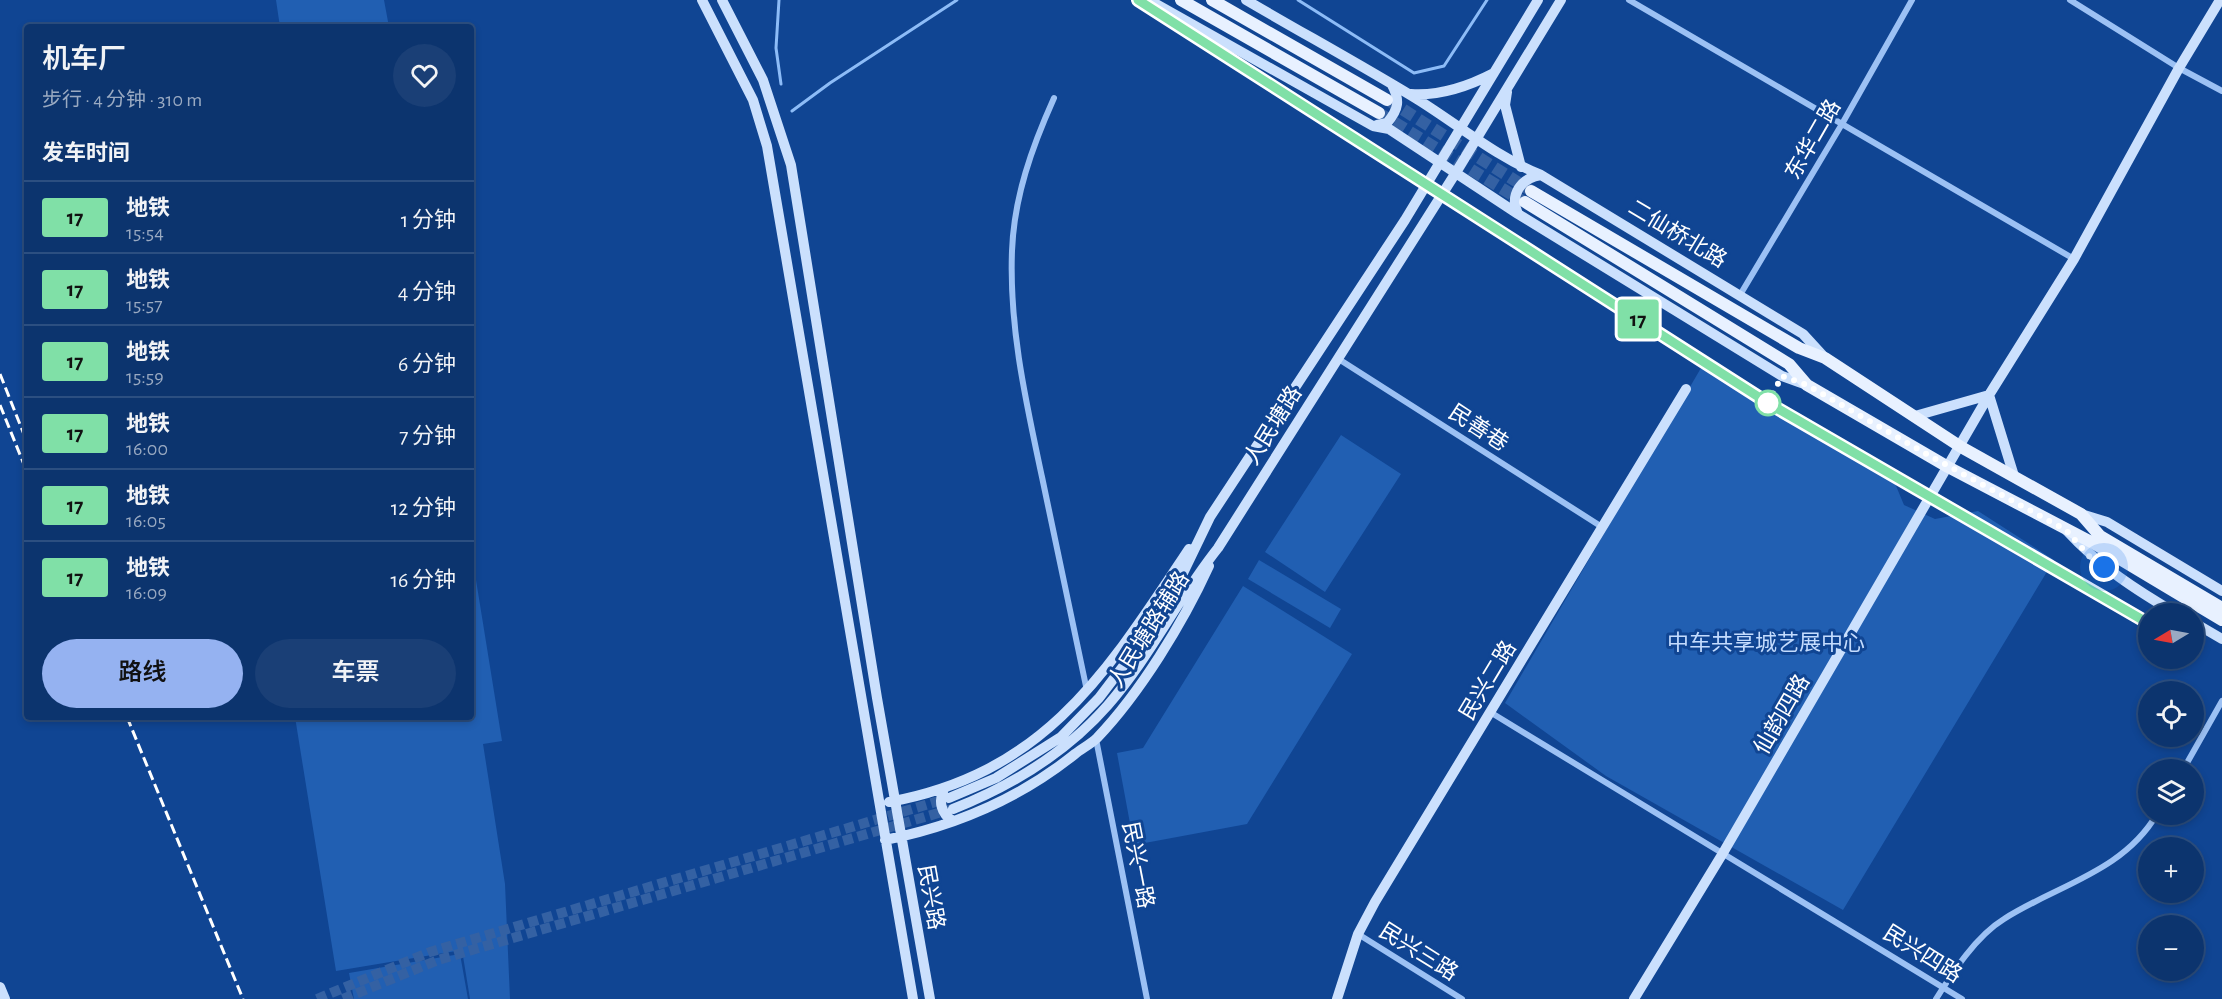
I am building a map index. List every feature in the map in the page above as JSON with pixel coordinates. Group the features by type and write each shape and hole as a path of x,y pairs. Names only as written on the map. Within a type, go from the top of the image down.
{"main road":[{"path":"1181,0 1379,113"},
{"path":"1212,0 1387,100"},
{"path":"1531,191 1799,348 1825,358"},
{"path":"1525,202 1789,364 1807,385 1948,467 2095,544 2222,620"},
{"name":"二仙桥北路","path":"1825,358 1961,447 2081,514 2100,536 2222,608"}],"street":[{"name":"民兴路","path":"702,0 753,100 767,146 913,999"},
{"name":"民兴路","path":"722,0 763,80 781,128 791,165 895,801 930,999"},
{"path":"1149,0 1373,126 1389,129 1518,214 1782,376 1807,385"},
{"name":"二仙桥北路","path":"1246,0 1408,94 1521,167 1541,175 1740,295 1803,334 1825,358"},
{"name":"人民塘路","path":"949,799 1024,762 1061,737 1093,705 1137,648 1183,573 1209,517 1405,220 1538,0"},
{"name":"人民塘路","path":"949,799 977,799 1032,770 1088,726 1109,704 1142,660 1188,586 1218,548 1336,358 1455,174 1561,0"},
{"path":"1629,0 2074,259"},
{"name":"东华二路","path":"1740,295 1842,124 1911,0"},
{"path":"2070,0 2179,68 2222,91"},
{"name":"仙韵四路","path":"1634,999 1723,853 1961,447 1989,395 2074,259 2179,68 2220,0"},
{"path":"1408,94 1425,95 1472,84 1494,73"},
{"path":"1373,126 1388,123 1398,104 1398,96 1391,84"},
{"path":"1508,86 1505,105 1521,167"},
{"path":"1054,98 1033,144 1019,196 1012,249 1011,304 1033,433 1087,692"},
{"path":"1518,214 1514,201 1516,193 1528,178 1541,175"},
{"name":"民善巷","path":"1336,358 1602,527"},
{"name":"民兴二路","path":"1337,999 1358,934 1686,389"},
{"path":"1915,416 1989,395 2014,476"},
{"name":"二仙桥北路","path":"2081,514 2107,522 2222,591"},
{"name":"人民塘路辅路","path":"880,804 895,801 949,799 989,769 1022,750 1068,713 1118,655 1209,517"},
{"path":"2066,530 2090,557 2131,587 2158,603"},
{"name":"人民塘路辅路","path":"885,840 953,822 1006,800 1096,739 1150,671 1198,591 1218,548"},
{"path":"2204,628 2222,639"},
{"path":"2189,759 2222,701"},
{"name":"民兴四路","path":"1490,712 1962,999"},
{"name":"民兴一路","path":"1096,739 1147,999"},
{"path":"949,799 941,796 942,809 953,822"},
{"path":"1936,999 1990,929 2015,912 2113,863 2136,842 2149,825"},
{"name":"民兴三路","path":"1358,934 1462,999"},
{"path":"0,987 5,999"}],"green space":[{"path":"276,0 384,0 388,24 280,24"},
{"name":"中车共享城艺展中心","path":"1701,368 1894,481 1904,505 1935,519 1978,511 2054,560 1843,910 1606,776 1505,703"},
{"path":"1341,435 1401,474 1325,592 1265,552"},
{"path":"1259,560 1341,609 1330,628 1248,579"},
{"path":"474,568 502,741 483,744 505,884 510,999 470,999 462,950 336,971 295,720 474,720"},
{"path":"1243,586 1352,654 1247,824 1134,845 1117,753 1143,748"},
{"path":"460,954 468,999 354,999 349,973"}],"waterway":[{"path":"779,0 776,48 781,84"},
{"path":"792,111 830,83 957,0"},
{"path":"1298,0 1414,73 1444,66 1487,0"}],"tunnel":[{"path":"1388,100 1530,190"},
{"path":"1379,113 1524,202"},
{"path":"317,999 430,952 949,798"},
{"path":"343,999 438,960 952,809"}],"railway":[{"path":"0,374 24,434"},
{"path":"0,405 24,465"},
{"path":"128,720 243,999"}],"metro line":[{"name":"17","path":"1138,0 1768,403 2138,617"}],"route":[{"path":"1768,403 1782,376 1807,385 1930,456 2066,530 2090,557 2104,567"}]}
